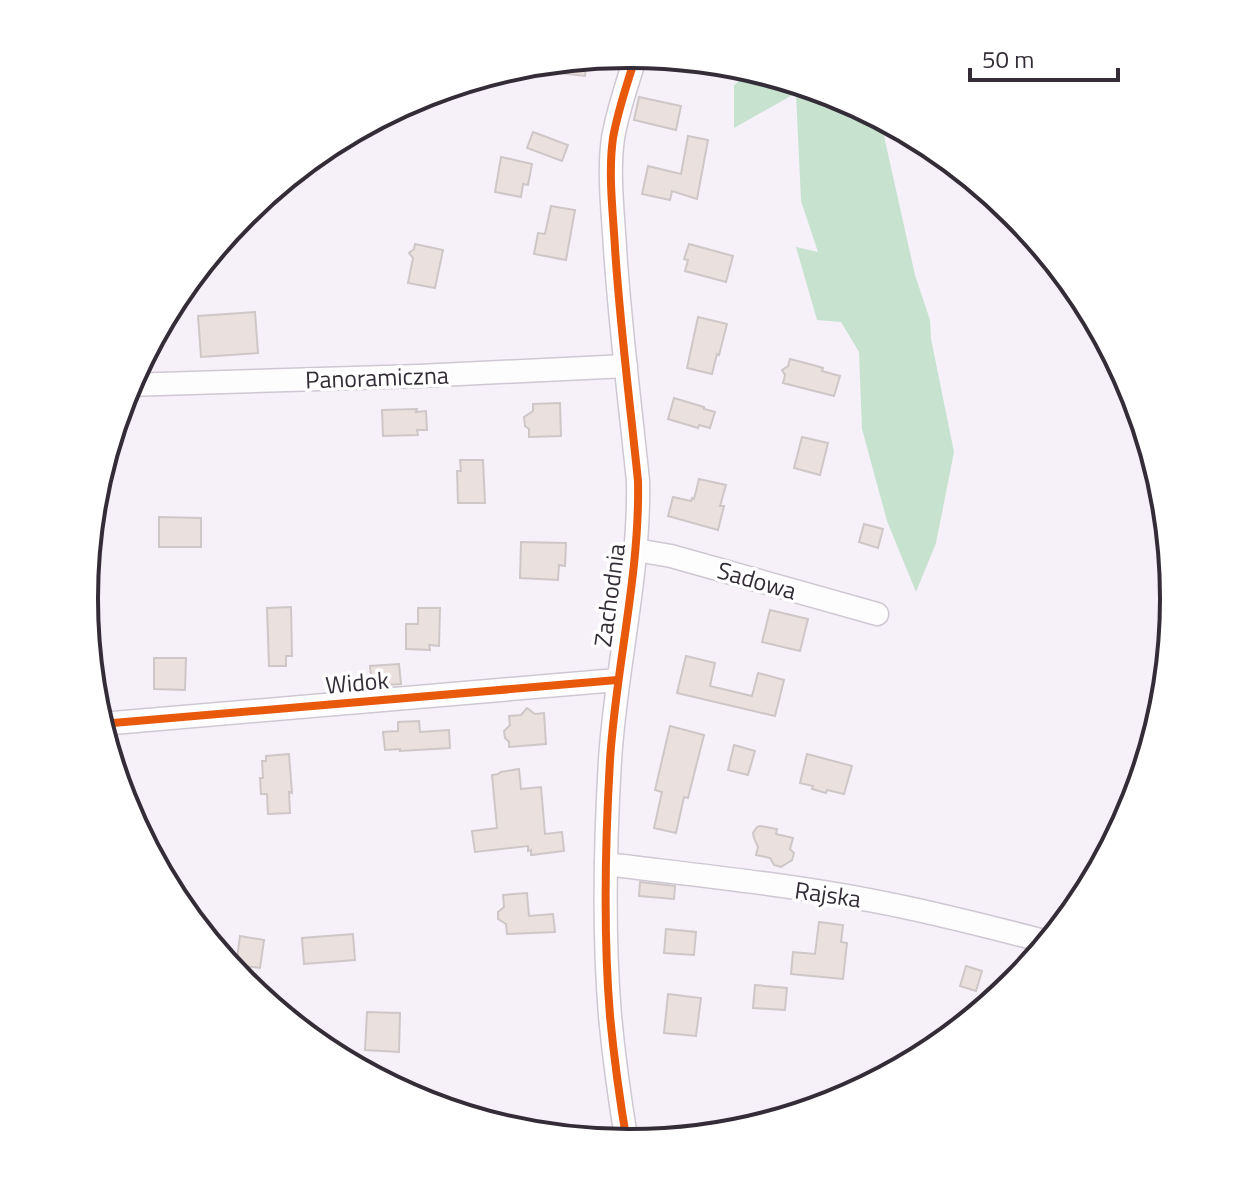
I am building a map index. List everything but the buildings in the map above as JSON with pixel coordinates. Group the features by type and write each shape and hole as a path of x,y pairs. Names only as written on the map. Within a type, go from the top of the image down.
{"street":[{"name":"Zachodnia","path":"625,1129 610,1014 606,864 617,680 639,513 617,283 611,163 619,110 632,68"},
{"name":"Panoramiczna","path":"144,385 626,366"},
{"name":"Sadowa","path":"636,550 671,556 877,614"},
{"name":"Widok","path":"114,723 617,680"},
{"name":"Rajska","path":"606,864 872,901 1036,939"}],"green space":[{"path":"740,80 794,94 734,128 734,85"},
{"path":"796,95 832,108 883,133 915,275 930,320 931,339 954,452 936,543 916,592 887,521 862,429 859,352 841,322 817,320 796,247 818,252 801,201"}],"cycle path":[{"path":"625,1129 610,1016 606,856 610,760 638,516 638,481 620,306 611,165 615,127 632,68"},
{"path":"114,723 617,680"}]}
